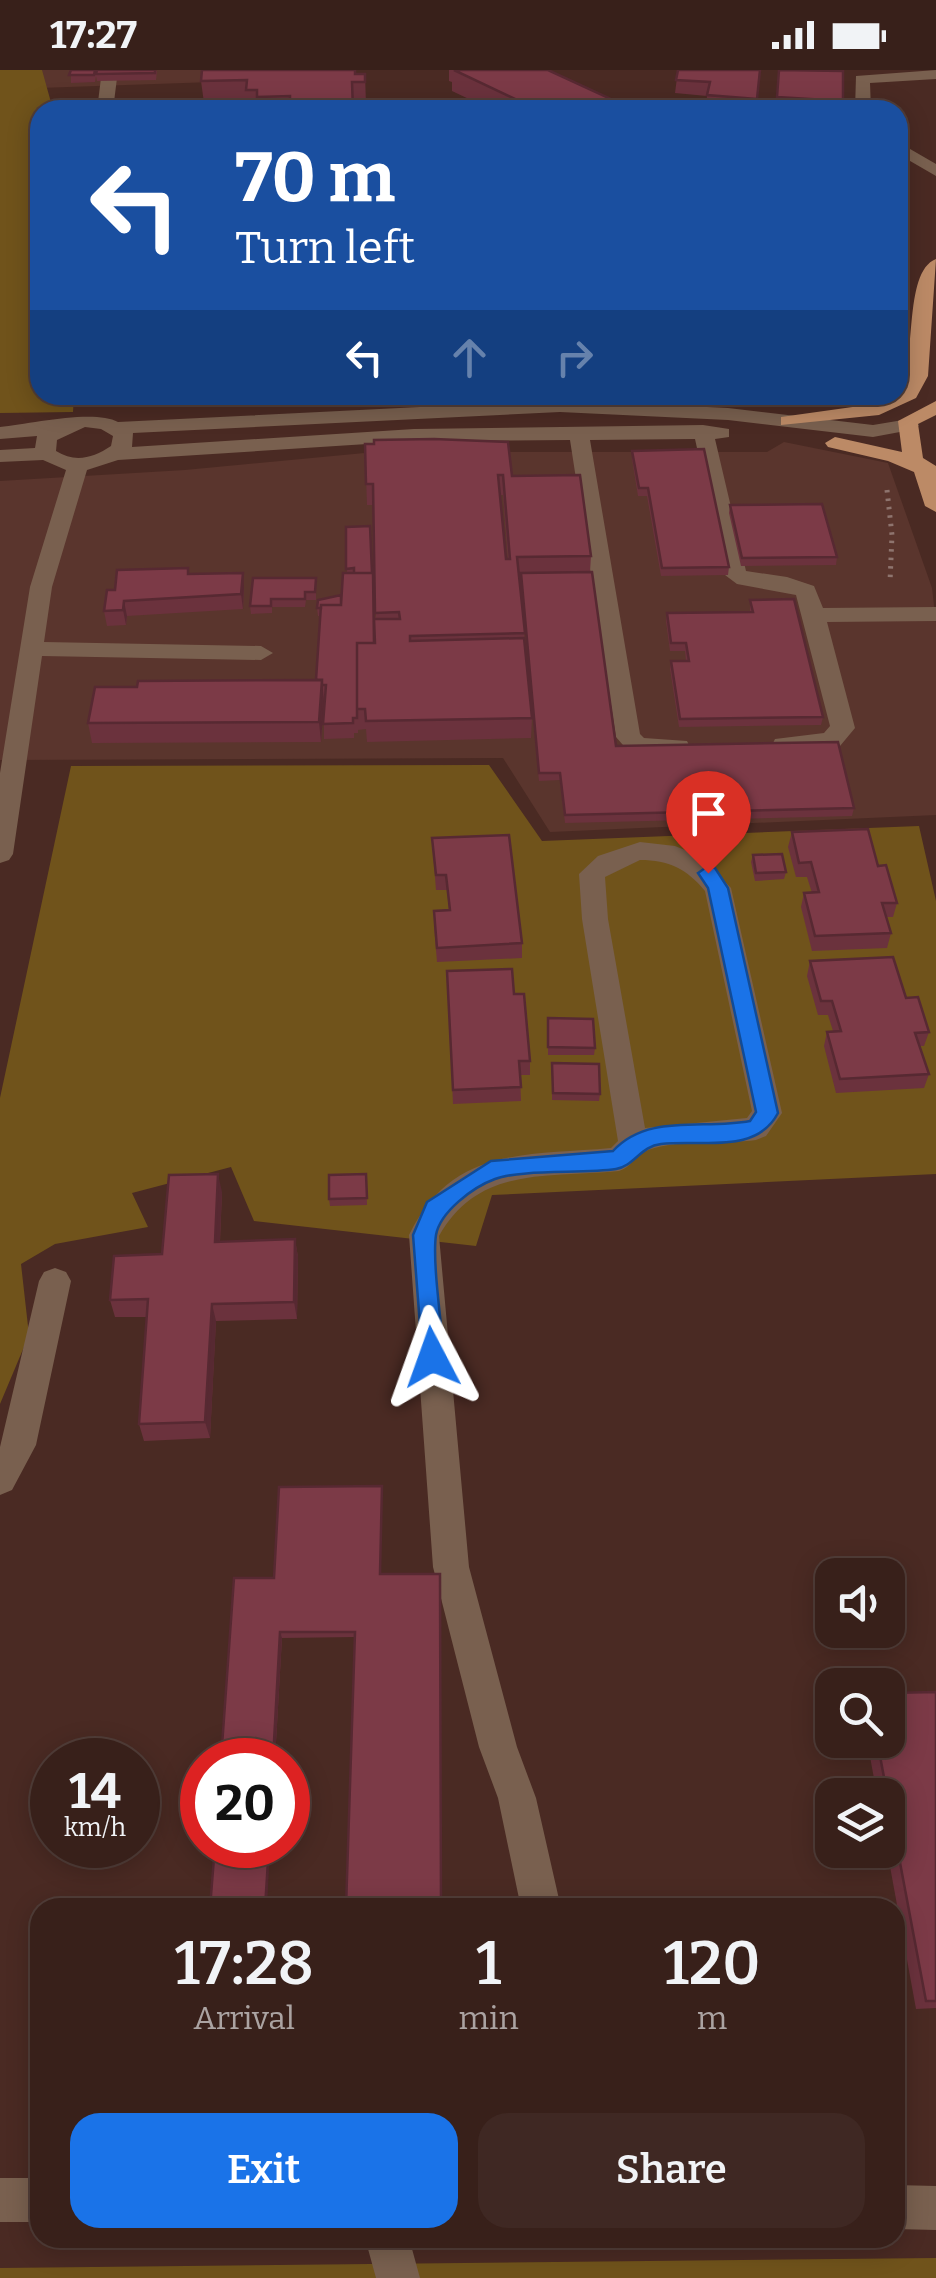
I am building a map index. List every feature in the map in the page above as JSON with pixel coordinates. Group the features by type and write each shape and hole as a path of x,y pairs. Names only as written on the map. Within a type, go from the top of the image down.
{"main road":[{"path":"908,394 918,376 924,294 936,264"},
{"path":"788,421 887,405"},
{"path":"936,407 908,421 913,460 929,471 936,506"},
{"path":"835,443 894,456 929,471"}],"street":[{"path":"106,100 110,70"},
{"path":"863,100 862,79 936,74"},
{"path":"908,153 936,171"},
{"path":"85,421 86,405"},
{"path":"0,433 60,428 85,421 116,428 560,406 631,407 873,431 909,425"},
{"path":"60,428 44,444 48,454 61,463 78,465 102,462 116,454 124,442 116,428"},
{"path":"116,454 703,431 835,443"},
{"path":"703,431 736,575 746,581 790,582 806,591 843,728 840,735 812,744 756,745"},
{"path":"579,433 628,737 638,746 700,746"},
{"path":"0,456 48,454"},
{"path":"0,854 9,744 42,586 78,465"},
{"path":"814,615 936,614"},
{"path":"31,649 261,653"},
{"path":"539,1898 517,1798 498,1747 450,1567 424,1235 435,1209 491,1170 618,1159 633,1144 656,1135 690,1136 756,1128 767,1113 718,888 692,860 672,852 622,853 592,874 595,919 633,1144"},
{"path":"0,1479 20,1445 55,1281"},
{"path":"0,2200 30,2200"},
{"path":"905,2207 936,2208"},
{"path":"390,2248 398,2278"}],"shaded area":[{"path":"0,70 346,70 331,78 39,88"},
{"path":"0,70 42,70 50,100 30,100 30,405 73,405 73,412 0,413"},
{"path":"784,442 888,463 932,588 936,623 936,815 550,832 503,758 0,760 0,481 185,470 375,452 767,452"},
{"path":"489,765 542,841 919,826 936,901 936,1174 492,1195 476,1246 254,1221 231,1167 132,1193 148,1227 55,1244 21,1264 29,1335 0,1404 0,1098 71,766"},
{"path":"936,2258 936,2278 0,2278 0,2268"}],"building":[{"path":"71,70 95,70 94,75 69,75"},
{"path":"97,70 155,70 155,73 96,74"},
{"path":"202,70 355,70 355,74 365,74 365,82 352,82 353,100 257,97 257,90 246,90 247,80 201,81"},
{"path":"454,70 548,70 611,100 517,100"},
{"path":"678,70 760,70 757,99 707,95 710,82 676,80"},
{"path":"779,70 843,71 843,100 777,97"},
{"path":"374,440 508,442 512,476 580,475 591,556 517,557 525,633 410,636 410,641 524,638 532,718 366,721 365,709 357,709 357,643 375,643 374,619 400,619 399,612 375,613 373,484 366,484 365,444 374,444","holes":["498,475 503,475 510,559 506,559"]},
{"path":"704,449 729,567 662,568 648,488 639,488 632,451"},
{"path":"822,504 837,557 742,558 730,505"},
{"path":"370,526 372,573 354,573 354,568 346,569 346,527"},
{"path":"188,568 188,574 243,573 241,594 124,601 123,610 104,611 107,590 115,590 117,570"},
{"path":"592,572 616,746 838,742 854,808 565,815 560,773 539,773 521,573"},
{"path":"343,573 373,573 374,643 357,643 357,718 353,718 353,723 323,724 326,685 316,680 321,605 341,605"},
{"path":"253,578 316,578 315,592 305,592 305,599 271,599 271,606 250,606"},
{"path":"341,595 341,605 317,608 318,600"},
{"path":"794,599 823,717 680,719 671,661 689,661 686,643 671,643 667,613 753,612 750,600"},
{"path":"322,680 319,722 88,723 95,687 137,687 138,681"},
{"path":"868,829 878,866 886,865 897,903 882,903 891,933 815,936 804,893 819,892 811,862 799,863 792,832"},
{"path":"509,835 522,943 437,948 434,911 450,910 446,875 436,875 432,838"},
{"path":"782,854 786,872 756,873 753,855"},
{"path":"893,957 906,998 918,997 929,1032 915,1033 929,1074 840,1079 827,1032 841,1031 832,1001 821,1001 810,961"},
{"path":"512,969 514,994 524,994 530,1061 519,1061 521,1087 453,1090 447,971"},
{"path":"548,1018 593,1019 595,1048 548,1047"},
{"path":"552,1063 599,1064 600,1094 553,1093"},
{"path":"218,1174 215,1242 295,1239 294,1302 212,1304 205,1422 139,1424 148,1299 110,1300 114,1256 162,1254 169,1175"},
{"path":"366,1174 367,1198 329,1199 329,1175"},
{"path":"382,1486 380,1574 440,1574 441,1898 346,1898 355,1632 280,1632 274,1738 223,1738 234,1578 274,1578 279,1487"},
{"path":"936,1692 936,2001 926,2001 901,1868 905,1868 905,1778 884,1778 880,1758 905,1758 905,1693"},
{"path":"213,1868 268,1868 266,1898 211,1898"}],"route":[{"path":"432,1357 424,1235 435,1209 456,1192 491,1170 618,1159 633,1144 656,1135 732,1133 756,1128 767,1113 718,888 708,873"}]}
